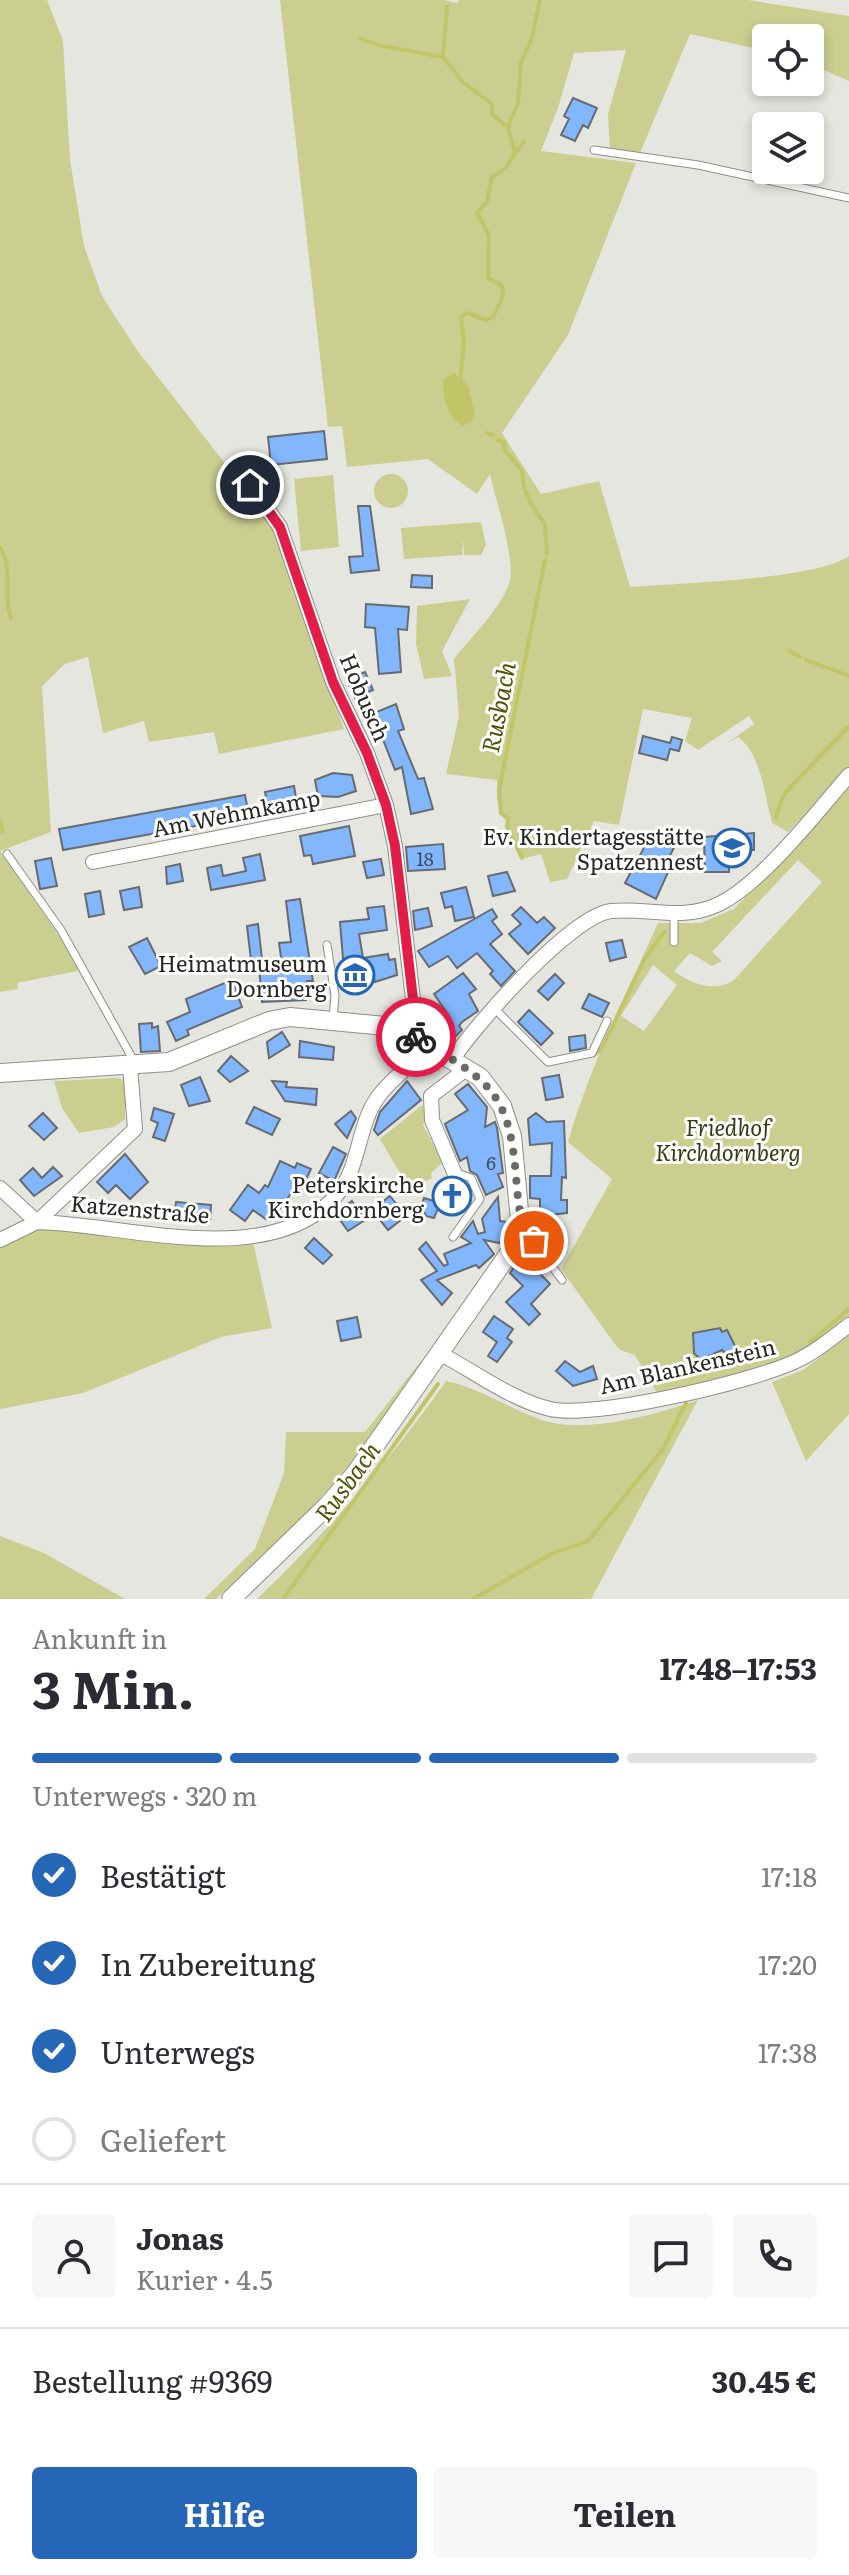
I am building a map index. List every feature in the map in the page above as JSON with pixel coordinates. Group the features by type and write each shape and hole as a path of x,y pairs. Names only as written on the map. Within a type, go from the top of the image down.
{"street":[{"name":"Hobusch","path":"250,485 280,527 333,682 367,753 386,805 395,846 415,1016 408,1033"},
{"path":"454,1172 432,1120 431,1096 459,1064 495,1009 584,920 607,912 635,910 674,916 708,909 745,888 849,775"},
{"name":"Am Wehmkamp","path":"93,862 386,805"},
{"path":"0,1073 180,1059 279,1018 383,1024 428,1044 489,1085 507,1117 520,1221 510,1252 346,1485 231,1599"},
{"name":"Katzenstraße","path":"0,1188 37,1222 79,1223 201,1239 268,1234 295,1227 316,1214 341,1189 376,1098 418,1059 428,1044"},
{"path":"0,1240 37,1222 135,1129 132,1065"},
{"name":"Am Blankenstein","path":"441,1354 524,1399 551,1409 583,1411 654,1400 786,1365 822,1346 849,1325"}],"lane":[{"path":"594,150 698,165 849,198"},
{"path":"7,854 85,970 133,1054 132,1065"},
{"path":"674,916 674,942"},
{"path":"327,945 335,995 333,1020"},
{"path":"495,1009 548,1062 592,1053 607,1021"},
{"path":"453,1237 480,1199 471,1178 454,1172"},
{"path":"520,1221 562,1280"}],"green space":[{"path":"0,0 47,0 63,41 70,160 84,246 102,296 137,350 275,528 344,729 219,754 214,732 149,742 144,721 103,733 88,657 65,664 42,686 51,832 0,851"},
{"path":"280,0 444,0 457,3 459,0 748,0 849,16 849,81 824,70 824,24 752,24 752,48 690,34 640,153 610,149 608,114 626,50 574,53 541,151 636,163 568,335 502,433 541,494 599,481 630,587 777,575 832,564 849,556 849,768 788,832 772,823 761,776 746,744 738,737 727,743 754,724 749,716 698,750 685,741 692,718 643,709 619,825 594,821 567,879 550,882 541,854 522,859 506,829 508,821 497,800 497,780 446,774 459,716 454,659 492,614 509,584 511,574 490,474 477,494 428,459 347,467 342,426 328,427"},
{"path":"391,474 403,479 408,491 403,503 391,508 379,503 374,491 379,479"},
{"path":"333,475 339,547 301,551 294,479"},
{"path":"481,522 486,545 481,555 464,555 463,539 462,555 404,559 401,528"},
{"path":"470,599 442,651 452,676 424,679 416,644 417,606"},
{"name":"Friedhof Kirchdornberg","path":"849,787 849,1318 807,1349 775,1365 657,1393 635,1355 620,1350 561,1269 612,1179 568,1142 597,1059 658,923 701,923 734,909","holes":["798,860 822,882 734,980 719,986 703,985 674,971 690,953 712,966 722,961 712,952","653,965 677,985 644,1031 621,1016"]},
{"path":"0,851 80,966 77,971 17,983 18,989 0,992"},
{"path":"125,1080 125,1119 114,1127 79,1133 62,1108 54,1081"},
{"path":"422,1105 427,1117 423,1125 443,1162 431,1173 432,1178 409,1188 380,1139"},
{"path":"54,1228 253,1242 272,1328 221,1337 83,1393 0,1409 0,1244 35,1230"},
{"path":"849,1335 849,1414 806,1461 772,1382 803,1370"},
{"path":"421,1361 424,1363 375,1437 306,1514 216,1599 204,1599 255,1549 284,1473 286,1432 365,1432"},
{"path":"446,1381 471,1388 542,1420 560,1424 621,1421 698,1400 591,1599 257,1599 357,1495"},
{"path":"0,1536 44,1553 125,1599 0,1599"}],"shaded area":[{"path":"454,373 468,385 475,413 472,421 463,426 452,417 445,400 443,380"}],"building":[{"path":"573,98 597,108 588,128 583,125 575,141 561,135 569,119 564,116"},
{"path":"324,431 327,459 271,465 268,437"},
{"path":"358,506 370,506 379,570 351,573 349,557 363,556"},
{"path":"412,575 432,576 432,588 411,587"},
{"path":"366,604 409,607 407,630 398,629 401,672 379,674 375,628 365,627"},
{"path":"365,672 373,690 355,698 347,680"},
{"path":"396,704 404,729 398,731 418,779 424,778 433,809 411,814 402,767 395,770 380,732 374,713"},
{"path":"643,736 670,743 672,737 682,740 679,751 670,749 667,760 639,753"},
{"path":"333,773 352,775 356,791 338,797 318,796 315,780"},
{"path":"294,786 297,804 268,809 265,792"},
{"path":"245,795 248,811 200,820 201,825 63,850 59,829"},
{"path":"349,826 355,856 313,864 311,855 304,856 300,836"},
{"path":"653,831 676,844 667,861 669,870 656,899 625,883"},
{"path":"754,833 754,850 747,850 747,860 729,861 729,872 705,872 704,837"},
{"path":"443,844 445,869 408,871 406,847"},
{"path":"260,854 265,880 211,890 207,868 221,865 223,876 246,871 243,858"},
{"path":"51,858 57,886 40,889 35,861"},
{"path":"381,859 384,875 367,878 363,862"},
{"path":"180,864 183,881 167,884 166,867"},
{"path":"507,872 515,891 493,896 488,876"},
{"path":"139,887 142,907 124,910 120,891"},
{"path":"466,887 474,917 455,921 452,906 445,908 441,893"},
{"path":"100,891 104,914 89,917 85,894"},
{"path":"300,899 313,981 307,981 306,1000 262,1002 259,967 282,964 279,943 291,942 286,901"},
{"path":"384,906 387,930 359,934 363,958 388,954 389,960 395,959 397,975 375,982 374,978 345,983 340,922 369,919 367,908"},
{"path":"521,907 537,923 544,917 555,928 528,954 509,934 521,924 512,915"},
{"path":"428,908 432,926 415,930 413,911"},
{"path":"492,909 497,917 492,921 502,934 490,944 515,971 501,986 477,953 457,968 448,956 429,967 418,951"},
{"path":"258,924 262,959 251,960 247,926"},
{"path":"147,938 161,966 145,974 129,947"},
{"path":"622,940 626,957 610,961 606,943"},
{"path":"463,973 476,989 469,994 478,1011 462,1022 459,1026 462,1030 448,1044 432,1030 449,1016 434,994"},
{"path":"555,974 564,983 548,1000 538,991"},
{"path":"232,980 242,1007 187,1030 189,1035 176,1041 167,1022 190,1012 186,999"},
{"path":"589,994 609,1003 602,1017 582,1008"},
{"path":"529,1010 553,1033 541,1045 518,1022"},
{"path":"152,1023 152,1028 158,1026 160,1051 141,1052 139,1024"},
{"path":"282,1032 290,1045 269,1058 267,1042"},
{"path":"585,1035 586,1048 570,1051 569,1037"},
{"path":"300,1041 334,1047 333,1060 299,1057"},
{"path":"396,1041 405,1046 408,1053 390,1063 383,1045"},
{"path":"231,1056 248,1071 230,1082 218,1071"},
{"path":"559,1075 563,1097 546,1100 542,1078"},
{"path":"200,1077 210,1101 189,1106 181,1085"},
{"path":"272,1081 287,1082 286,1087 317,1089 316,1105 285,1101"},
{"path":"407,1081 421,1100 378,1135 374,1130 380,1112"},
{"path":"468,1084 487,1107 485,1127 495,1122 497,1128 503,1173 498,1174 503,1187 486,1195 477,1175 470,1171 467,1157 460,1161 445,1124 468,1110 455,1094"},
{"path":"254,1107 280,1119 272,1135 246,1123"},
{"path":"154,1108 174,1114 165,1141 153,1137 158,1123 151,1120"},
{"path":"351,1111 356,1118 347,1138 335,1124"},
{"path":"43,1113 57,1128 44,1140 29,1126"},
{"path":"536,1113 547,1122 564,1121 566,1178 562,1177 561,1200 567,1200 567,1213 540,1216 540,1199 530,1198 530,1176 551,1176 552,1143 530,1145 528,1119"},
{"path":"333,1147 346,1154 334,1181 319,1173"},
{"path":"125,1154 148,1182 130,1199 116,1185 108,1193 97,1182"},
{"path":"280,1161 295,1168 297,1163 311,1169 299,1194 293,1191 272,1219 267,1220 253,1210 245,1221 230,1210 248,1185 259,1193 265,1185 268,1187"},
{"path":"53,1167 62,1176 34,1196 20,1180 33,1168 42,1178"},
{"path":"455,1182 466,1205 446,1214 436,1191"},
{"path":"390,1196 406,1216 388,1230 372,1210"},
{"path":"498,1197 500,1221 507,1222 500,1243 484,1240 494,1254 479,1268 476,1265 437,1280 452,1293 442,1305 421,1280 437,1271 419,1249 426,1242 444,1266 448,1264 444,1254 471,1243 461,1237 473,1221 478,1234 485,1232 482,1219"},
{"path":"424,1198 440,1203 434,1218 426,1216 421,1206"},
{"path":"352,1201 365,1220 348,1231 335,1213"},
{"path":"176,1202 211,1205 210,1222 174,1219"},
{"path":"314,1238 332,1255 323,1264 305,1248"},
{"path":"522,1255 550,1284 531,1304 540,1314 529,1325 506,1302 523,1286 510,1273"},
{"path":"494,1316 513,1329 507,1338 512,1342 497,1362 488,1356 497,1342 483,1332"},
{"path":"357,1317 361,1337 341,1341 337,1321"},
{"path":"720,1328 722,1332 727,1330 738,1352 731,1358 722,1350 701,1360 694,1353 693,1333"},
{"path":"565,1361 580,1372 593,1366 597,1379 573,1386 556,1371"}],"waterway":[{"name":"Rusbach","path":"460,381 464,341 461,317 467,313 486,320 493,317 503,296 502,286 488,278 489,235 477,213 487,202 492,177 506,168 515,153 508,127 518,103 521,62 532,38 540,0"},
{"name":"Rusbach","path":"443,57 447,7"},
{"name":"Rusbach","path":"360,38 377,45 443,57 463,82 492,104 492,115 507,126"},
{"name":"Rusbach","path":"515,153 524,142"},
{"name":"Rusbach","path":"487,433 493,435"},
{"name":"Rusbach","path":"497,440 504,442 505,450 522,471 524,487 532,506 545,524 547,553"},
{"path":"0,547 6,564 11,618"},
{"name":"Rusbach","path":"522,858 507,827 508,819 501,813 499,790 545,560"},
{"path":"789,651 800,657"},
{"path":"806,660 849,676"},
{"path":"776,817 784,794 849,726"},
{"path":"0,821 3,832"},
{"path":"594,1055 602,1048 644,960 664,932"},
{"path":"810,1342 849,1309"},
{"name":"Rusbach","path":"283,1599 438,1384"},
{"path":"473,1599 553,1553 588,1541 663,1449 686,1403"}],"way so far":[{"path":"416,1037 480,1077 497,1096 512,1136 520,1221 534,1241"}],"place":[{"name":"Ev. Kindertagesstätte Spatzennest","path":"732,848"},
{"name":"Heimatmuseum Dornberg","path":"355,975"},
{"name":"Peterskirche Kirchdornberg","path":"452,1196"}],"route":[{"path":"250,485 280,527 297,569 333,682 367,753 386,805 395,846 415,1016 408,1033 416,1037"}]}
